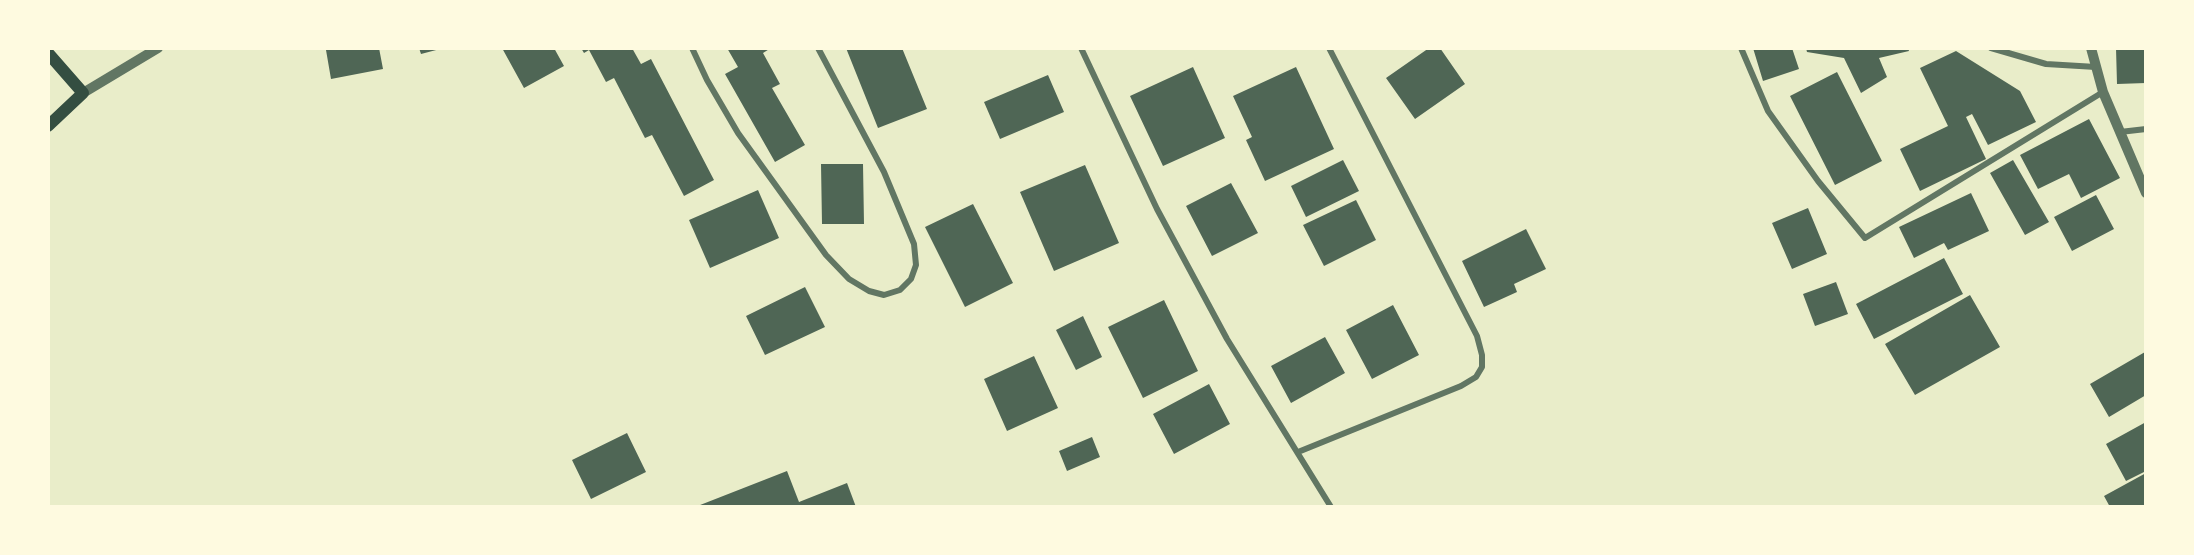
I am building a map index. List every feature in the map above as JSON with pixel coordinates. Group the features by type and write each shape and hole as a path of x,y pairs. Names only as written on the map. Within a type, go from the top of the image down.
{"main road":[{"path":"48,53 83,93 48,126"}],"street":[{"path":"83,93 158,48"},
{"path":"692,48 707,80 738,133 826,255 849,279 869,291 884,295 900,290 911,279 916,265 914,244 884,172 818,48"},
{"path":"1081,48 1122,139 1227,339 1331,507"},
{"path":"1298,452 1461,386 1476,377 1482,367 1482,355 1477,336 1329,48"},
{"path":"1741,48 1768,111 1818,181 1865,238 2103,92"},
{"path":"1991,48 2046,64 2096,67"},
{"path":"2091,48 2103,92 2146,193"},
{"path":"2120,132 2146,129"}],"building":[{"path":"379,48 383,69 331,79 326,50"},
{"path":"419,48 440,48 440,49 421,54"},
{"path":"502,48 554,48 564,66 524,88"},
{"path":"581,48 632,48 641,64 651,59 714,180 684,196 652,135 645,138 614,78 606,82 589,50 584,53"},
{"path":"727,48 771,48 763,53 780,84 772,88 805,145 775,162 725,74 738,67"},
{"path":"846,48 902,48 927,109 878,128"},
{"path":"1429,48 1440,48 1465,84 1415,119 1386,78"},
{"path":"1753,48 1792,48 1799,69 1763,81"},
{"path":"1806,48 1908,48 1909,51 1879,58 1887,77 1861,93 1844,58 1807,52"},
{"path":"2116,48 2146,48 2146,83 2117,84"},
{"path":"1956,51 2020,91 2036,122 1988,145 1972,114 1966,117 1986,159 1920,191 1900,149 1948,126 1920,68"},
{"path":"1193,67 1225,138 1163,166 1130,96"},
{"path":"1296,67 1334,149 1265,181 1246,140 1252,137 1233,96"},
{"path":"1837,72 1882,161 1835,185 1790,96"},
{"path":"1048,75 1064,112 1000,139 984,102"},
{"path":"2089,119 2120,178 2081,198 2069,174 2038,189 2020,155"},
{"path":"1343,160 1359,191 1306,217 1291,186"},
{"path":"2013,160 2049,222 2025,235 1990,173"},
{"path":"821,164 863,164 864,224 822,224"},
{"path":"1085,165 1119,243 1054,271 1020,192"},
{"path":"1231,183 1258,233 1212,256 1186,206"},
{"path":"758,190 779,238 710,268 689,220"},
{"path":"1971,193 1989,231 1948,250 1944,243 1914,258 1899,227"},
{"path":"2096,195 2114,229 2072,251 2054,217"},
{"path":"1356,200 1376,240 1324,266 1303,225"},
{"path":"973,204 1013,283 965,307 925,227"},
{"path":"1808,208 1827,254 1792,269 1772,223"},
{"path":"1526,229 1546,269 1514,284 1517,292 1484,307 1462,261"},
{"path":"1944,258 1963,294 1874,339 1856,304"},
{"path":"1836,282 1848,314 1815,326 1803,294"},
{"path":"805,287 825,327 765,355 746,316"},
{"path":"1970,295 2000,347 1915,395 1885,344"},
{"path":"1164,300 1198,371 1143,398 1108,327"},
{"path":"1393,305 1419,355 1372,379 1346,330"},
{"path":"1083,316 1102,357 1076,370 1056,330"},
{"path":"1325,337 1345,373 1291,403 1271,366"},
{"path":"2145,352 2146,395 2109,417 2090,384"},
{"path":"1034,356 1058,408 1007,431 984,379"},
{"path":"1209,384 1230,424 1174,454 1153,414"},
{"path":"2146,422 2146,471 2126,481 2106,444"},
{"path":"627,433 646,472 591,499 572,460"},
{"path":"1092,437 1100,457 1067,471 1059,451"},
{"path":"787,471 799,502 847,483 856,507 695,507"},
{"path":"2146,473 2146,507 2110,507 2104,496"}]}
